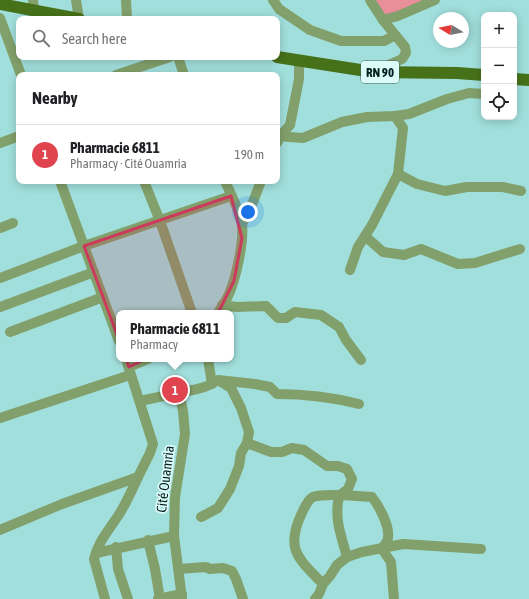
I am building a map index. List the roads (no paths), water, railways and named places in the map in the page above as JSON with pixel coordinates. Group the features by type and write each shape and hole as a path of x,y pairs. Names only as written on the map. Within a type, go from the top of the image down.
{"main road":[{"path":"6,3 33,5 69,16"},
{"name":"RN 90","path":"280,57 373,72 481,75"},
{"path":"517,79 529,80"}],"street":[{"path":"76,0 79,16"},
{"path":"126,0 127,16"},
{"path":"273,0 278,9 310,30 341,42 384,41 395,35"},
{"path":"370,0 383,20 405,47 406,53 402,59 373,72"},
{"path":"383,20 398,16 435,0"},
{"path":"0,18 3,37 20,72"},
{"path":"125,72 161,60"},
{"path":"179,60 183,72"},
{"path":"280,136 290,125 299,79 299,60"},
{"path":"280,138 303,138 342,122 367,117 409,114 447,99 469,94 481,94"},
{"path":"350,270 358,247 398,174 403,128 395,116"},
{"path":"0,143 16,137"},
{"path":"398,174 417,184 445,191 467,187 503,188 521,191"},
{"path":"61,184 116,333"},
{"path":"145,184 160,221 191,310"},
{"path":"220,309 229,294 234,281 242,238 242,224 226,184"},
{"path":"242,224 260,184"},
{"path":"0,278 84,246 231,196"},
{"path":"0,228 13,223"},
{"path":"365,236 383,252 404,255 421,249 458,264 475,263 520,249"},
{"path":"0,308 94,272"},
{"path":"10,332 103,297"},
{"path":"220,309 266,306 278,318 286,318 295,312 321,315 339,326 346,340 361,360"},
{"path":"0,418 140,362"},
{"path":"209,362 215,382"},
{"path":"105,599 94,559 104,536 127,501 146,463 153,444 128,367"},
{"path":"140,401 179,392 197,390 215,382 255,384 270,387 277,394 302,394 330,397 359,404"},
{"path":"201,517 218,508 235,480 241,453 247,443 249,432 232,388 215,382"},
{"name":"Cité Ouamria","path":"179,392 183,411 185,434 176,498 174,536 182,597"},
{"path":"247,443 271,452 282,452 292,448 304,450 327,466 338,466 347,469 352,479 348,489 339,496 337,516 339,530 347,557"},
{"path":"0,530 62,504 138,477"},
{"path":"323,584 298,557 295,549 295,528 310,500 315,496 351,495 372,497 380,507 388,528 388,539 382,549"},
{"path":"96,553 148,540 174,536"},
{"path":"148,540 155,569 159,599 182,597"},
{"path":"315,599 323,584 337,565 347,557 403,544 482,549"},
{"path":"116,548 118,569 128,599"},
{"path":"382,549 391,562 394,599"},
{"path":"179,569 206,567 210,569 223,568 232,570 243,599"}],"place":[{"name":"Pharmacie 6811","path":"175,390"}]}
